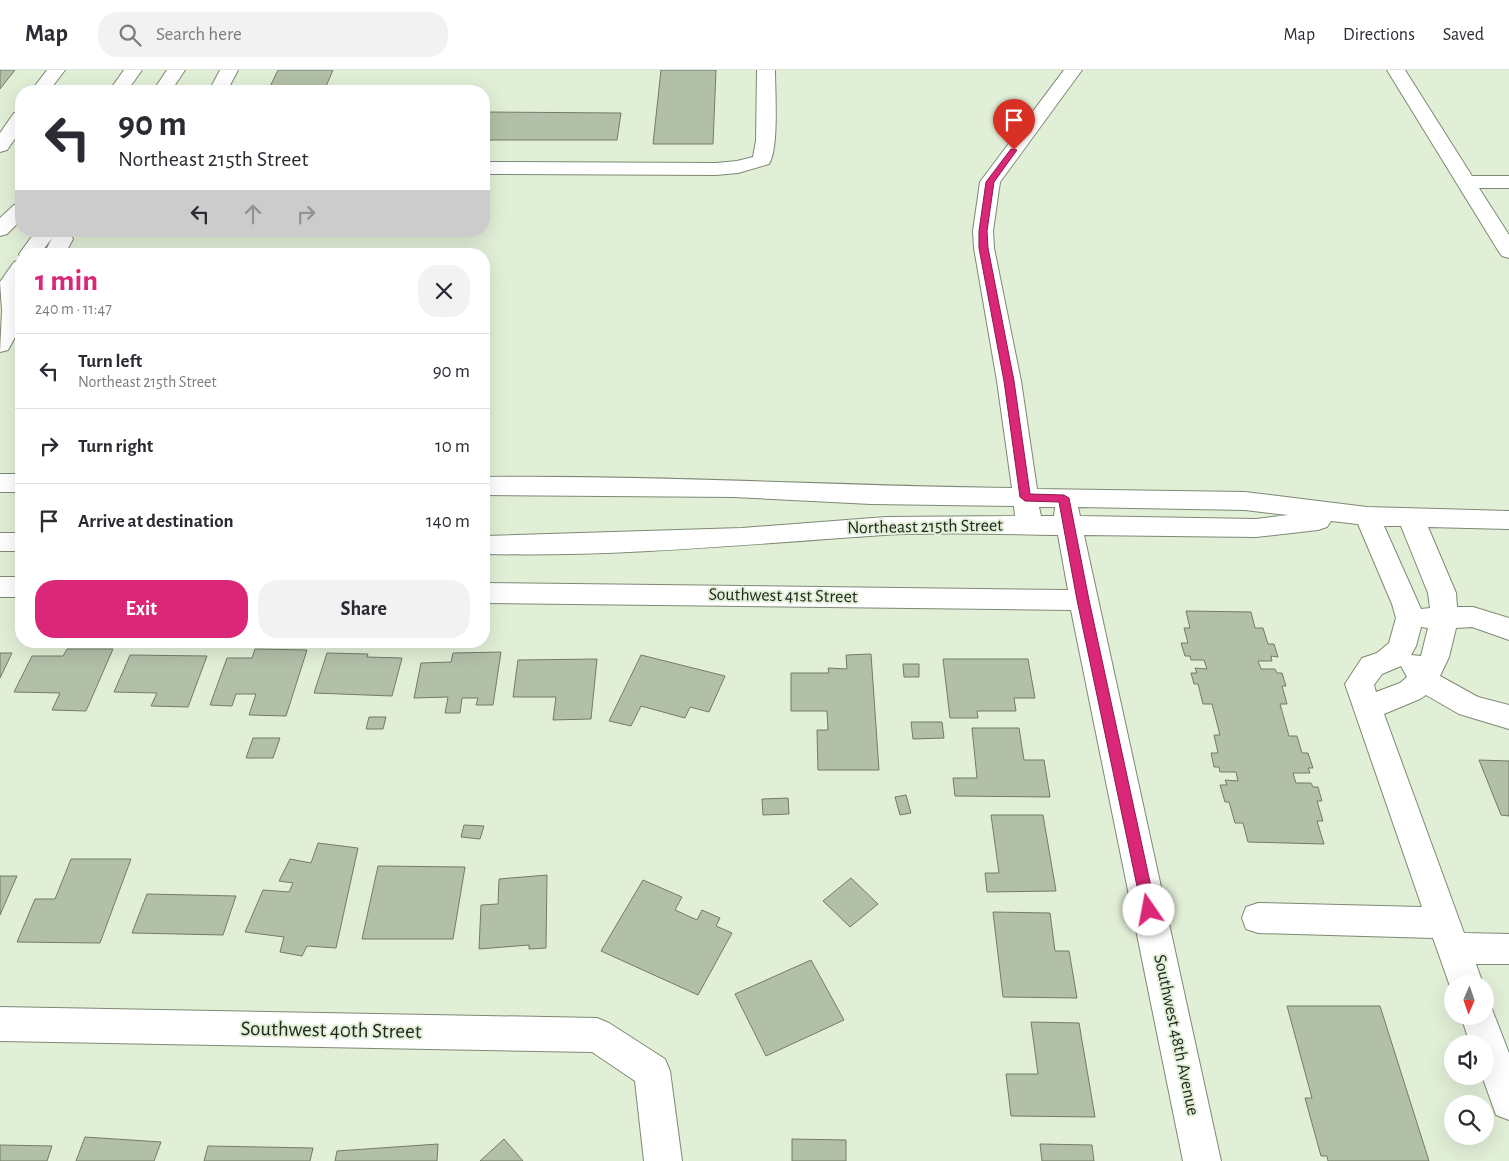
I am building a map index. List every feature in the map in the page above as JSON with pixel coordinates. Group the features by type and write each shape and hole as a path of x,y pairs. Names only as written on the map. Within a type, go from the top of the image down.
{"street":[{"path":"45,85 56,70"},
{"path":"122,85 133,70"},
{"path":"166,85 176,70"},
{"path":"221,85 229,70"},
{"path":"490,168 716,169 738,167 762,160 765,141 766,70"},
{"path":"1029,525 1009,381 984,248 983,231 990,182 1073,70"},
{"path":"1396,70 1509,252"},
{"path":"0,146 15,125"},
{"path":"1466,182 1509,182"},
{"path":"33,248 41,237"},
{"path":"58,248 63,239 62,237"},
{"path":"15,276 9,285 15,300"},
{"path":"0,345 9,331 15,315"},
{"path":"0,483 15,483"},
{"name":"Northeast 215th Street","path":"490,486 734,488 871,495 1246,501 1367,516 1509,520"},
{"name":"Southwest 48th Avenue","path":"1064,498 1083,600 1202,1161"},
{"path":"1367,516 1406,604 1410,618 1402,646 1396,655 1387,661 1372,666 1359,684 1463,975"},
{"name":"Northeast 215th Street","path":"490,545 530,546 742,537 886,526 1029,525 1256,528 1367,516"},
{"path":"1367,708 1410,691 1424,680 1435,657 1445,617 1442,593 1411,518"},
{"path":"0,542 15,542"},
{"path":"0,587 15,587"},
{"name":"Southwest 41st Street","path":"490,592 1083,600"},
{"path":"1410,618 1473,617 1509,629"},
{"path":"1402,646 1424,680 1469,706 1509,717"},
{"path":"1258,918 1449,936 1509,949"},
{"name":"Southwest 40th Street","path":"0,1024 597,1035 652,1070 663,1161"},
{"path":"1481,1025 1509,1102"}],"building":[{"path":"0,70 15,70 0,89"},
{"path":"278,70 333,70 327,85 271,85"},
{"path":"661,70 716,70 713,144 653,144"},
{"path":"490,112 621,113 617,140 490,140"},
{"path":"1186,611 1251,612 1255,628 1263,628 1268,644 1274,644 1278,657 1271,656 1272,661 1258,661 1261,669 1275,669 1277,673 1282,673 1286,686 1282,686 1287,704 1280,704 1289,736 1297,736 1302,753 1308,753 1313,768 1308,768 1310,773 1293,773 1296,783 1311,783 1313,787 1318,787 1322,801 1317,801 1323,821 1317,821 1324,844 1248,842 1243,823 1235,823 1229,802 1225,802 1220,785 1227,785 1225,780 1238,781 1236,772 1220,772 1219,767 1214,767 1211,753 1218,753 1214,735 1220,735 1212,704 1203,704 1198,684 1194,684 1191,673 1197,673 1195,668 1207,669 1204,660 1191,660 1190,656 1185,656 1181,643 1188,643 1184,628 1190,628"},
{"path":"67,649 113,649 86,711 52,710 60,693 14,692 32,656 63,656"},
{"path":"255,649 307,650 286,716 249,715 256,694 236,694 232,706 210,705 227,658 252,658"},
{"path":"501,652 493,705 476,705 478,698 462,698 460,713 445,713 448,697 414,698 421,663 451,662 453,653"},
{"path":"0,653 12,653 0,678"},
{"path":"327,653 368,654 367,657 402,658 392,696 314,693"},
{"path":"871,654 879,770 818,770 817,730 828,730 827,711 791,711 791,673 829,673 828,668 847,669 846,655"},
{"path":"130,655 207,656 188,707 151,706 157,693 114,692"},
{"path":"641,655 725,676 709,712 690,707 685,718 641,706 631,726 609,721"},
{"path":"597,659 591,719 553,720 556,697 513,697 518,660"},
{"path":"943,659 1028,659 1035,698 1014,698 1016,711 977,711 978,718 950,718"},
{"path":"903,664 919,664 919,677 904,677"},
{"path":"369,717 386,717 383,729 366,729"},
{"path":"911,722 942,722 944,738 913,739"},
{"path":"972,728 1019,728 1024,760 1044,760 1050,797 955,796 953,778 977,778"},
{"path":"253,738 280,738 273,758 246,758"},
{"path":"1479,760 1509,761 1509,816 1501,815"},
{"path":"906,795 911,813 900,815 895,797"},
{"path":"788,798 789,814 763,815 762,799"},
{"path":"991,815 1043,815 1056,891 987,892 985,873 999,873"},
{"path":"464,825 484,826 480,839 461,837"},
{"path":"318,843 358,848 336,948 307,946 302,956 280,952 284,937 245,932 263,890 289,892 293,883 279,881 290,859 311,863"},
{"path":"71,859 131,859 100,943 17,942 35,899 55,899"},
{"path":"378,866 465,867 453,939 362,939"},
{"path":"547,875 546,948 529,949 529,945 479,949 481,905 498,904 499,879"},
{"path":"0,876 17,876 0,915"},
{"path":"851,878 878,904 850,927 823,901"},
{"path":"643,880 682,897 675,910 697,920 702,910 720,918 716,926 732,933 698,995 601,951"},
{"path":"147,894 236,896 223,935 132,933"},
{"path":"993,912 1050,913 1055,951 1069,951 1077,998 1003,997"},
{"path":"811,960 844,1020 766,1056 735,994"},
{"path":"1287,1006 1380,1006 1429,1161 1328,1161 1327,1156 1321,1156 1305,1098 1312,1098"},
{"path":"1031,1022 1079,1023 1095,1117 1011,1116 1006,1074 1038,1074"},
{"path":"85,1137 161,1142 154,1161 76,1161"},
{"path":"504,1139 523,1161 480,1161"},
{"path":"792,1139 846,1140 846,1161 792,1161"},
{"path":"438,1144 437,1161 335,1161 337,1151"},
{"path":"1040,1144 1092,1145 1094,1161 1042,1161"},
{"path":"0,1145 52,1146 47,1161 0,1161"},
{"path":"208,1146 313,1148 310,1161 204,1161"}],"route":[{"path":"1014,150 990,182 983,231 984,248 1009,381 1025,497 1064,498 1083,600 1149,910"}]}
